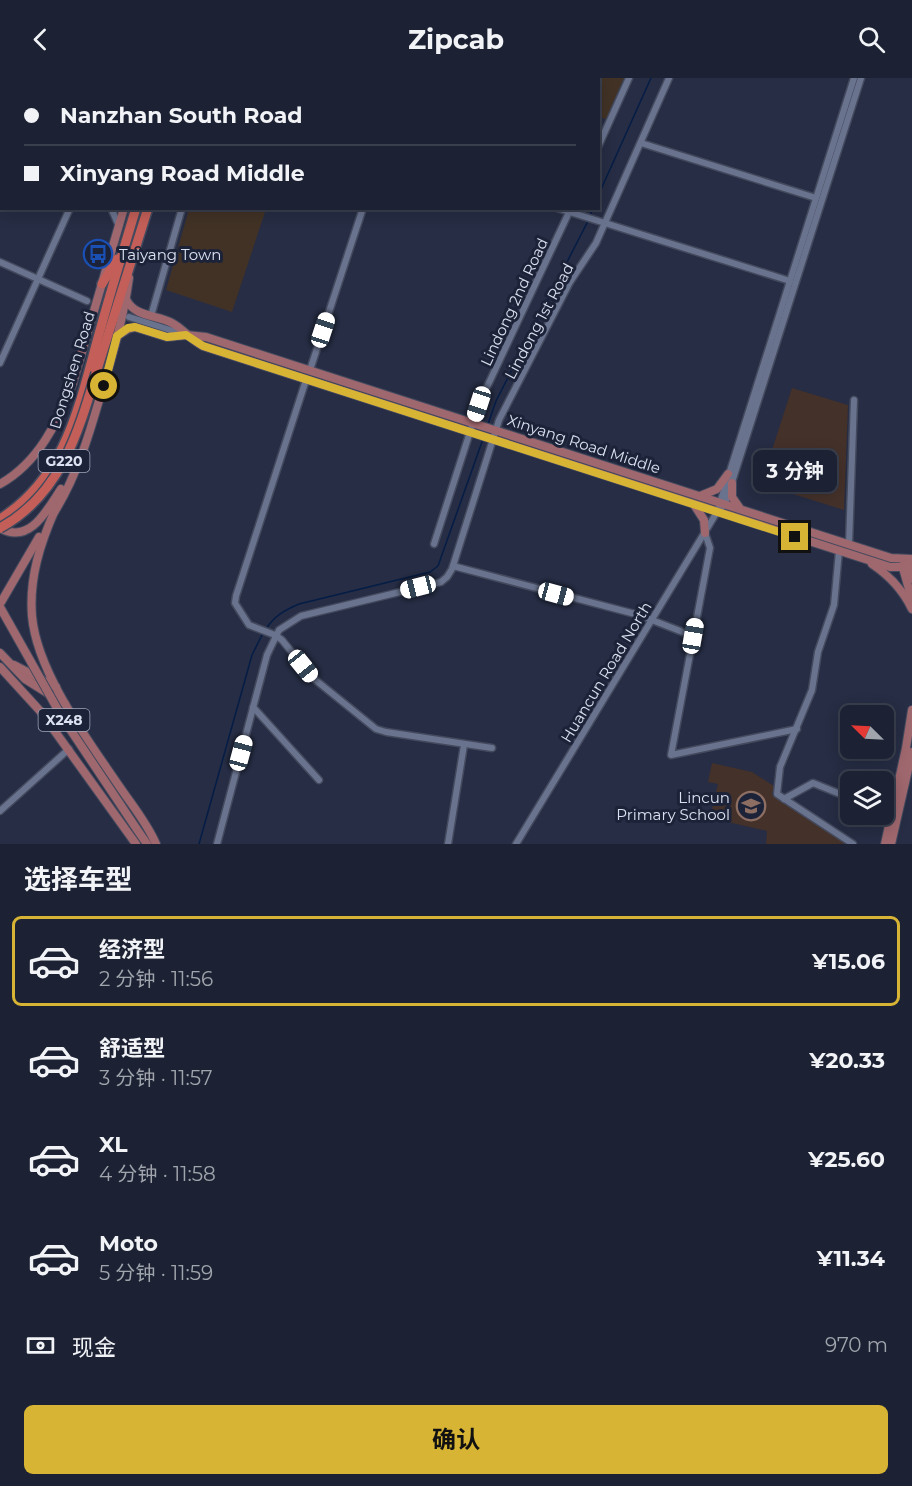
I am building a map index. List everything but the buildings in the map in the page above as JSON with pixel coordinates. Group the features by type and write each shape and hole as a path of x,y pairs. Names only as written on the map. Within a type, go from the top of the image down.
{"highway":[{"name":"Dongshen Road","path":"0,528 31,506 57,475 75,440 135,210"},
{"name":"Dongshen Road","path":"0,519 28,498 56,461 92,372 131,264 147,210"},
{"path":"102,284 125,246"}],"main road":[{"path":"2,483 34,456 58,418 72,383 123,210"},
{"path":"131,264 126,299 97,408 81,454 38,554 32,605 33,625 40,650 57,688 143,820 156,844"},
{"path":"126,299 131,307 172,323 186,335"},
{"path":"117,336 128,328 135,327 167,337 186,335"},
{"name":"Xinyang Road Middle","path":"186,335 206,337 908,564"},
{"name":"Xinyang Road Middle","path":"186,335 203,346 839,551 890,567 908,564"},
{"path":"0,528 18,533 33,526 53,501 81,454"},
{"path":"700,496 717,489 728,474"},
{"path":"732,483 732,497 743,510"},
{"path":"691,504 702,516 705,533"},
{"path":"0,606 55,510"},
{"path":"860,557 893,580 912,609"},
{"path":"908,564 912,579"},
{"path":"908,564 912,600"},
{"name":"X248","path":"0,606 62,717 147,844"},
{"path":"0,653 25,679 68,707"},
{"path":"8,661 57,688"},
{"name":"X248","path":"0,666 28,696 69,749 136,844"},
{"path":"894,790 906,748 912,710"},
{"path":"61,739 67,725 74,724 81,727"},
{"path":"891,844 908,790 912,752"},
{"path":"885,844 886,825"}],"street":[{"path":"602,130 629,78"},
{"name":"Lindong 1st Road","path":"453,566 493,429 570,282 591,253 669,78"},
{"path":"722,503 728,474 854,78"},
{"path":"722,503 732,483 861,78"},
{"path":"641,143 816,198"},
{"path":"0,363 69,210"},
{"path":"112,210 119,226"},
{"path":"151,316 181,210"},
{"path":"310,370 362,210"},
{"path":"570,210 790,281"},
{"name":"Lindong 2nd Road","path":"435,544 475,424 479,404 570,210"},
{"path":"0,262 87,302"},
{"name":"Xinyang Road Middle","path":"129,317 186,335"},
{"path":"306,380 236,596 235,603 238,610 249,625 272,633 282,640 313,678 368,724 386,732 492,748"},
{"path":"849,544 854,400"},
{"name":"Huancun Road North","path":"516,844 722,503"},
{"path":"705,533 710,548 671,755 797,729"},
{"path":"839,551 834,605 818,652 812,690 780,767 777,794 853,844"},
{"path":"217,844 272,633 302,616 441,582 453,566 652,620 693,636"},
{"path":"253,707 319,780"},
{"path":"448,844 464,745"},
{"path":"0,812 69,749"},
{"path":"784,799 813,783 840,794"}],"shaded area":[{"path":"600,78 624,78 606,119 600,117"},
{"path":"189,210 266,210 232,312 166,290"},
{"path":"792,388 848,405 844,510 761,484"},
{"name":"Lincun Primary School","path":"712,763 752,772 774,786 772,795 846,844 766,844 767,831 710,818 718,784 708,782"}],"waterway":[{"path":"600,192 651,78"},
{"path":"590,216 592,210"},
{"path":"488,424 496,401 588,221"},
{"path":"266,629 280,614 299,604 430,572 438,566 483,439"},
{"path":"199,844 252,655 263,633"}],"place":[{"name":"Taiyang Town","path":"98,254"},
{"name":"Lincun Primary School","path":"751,806"}],"route":[{"path":"104,386 117,336 121,332 135,327 167,337 186,335 203,346 795,537"}]}
